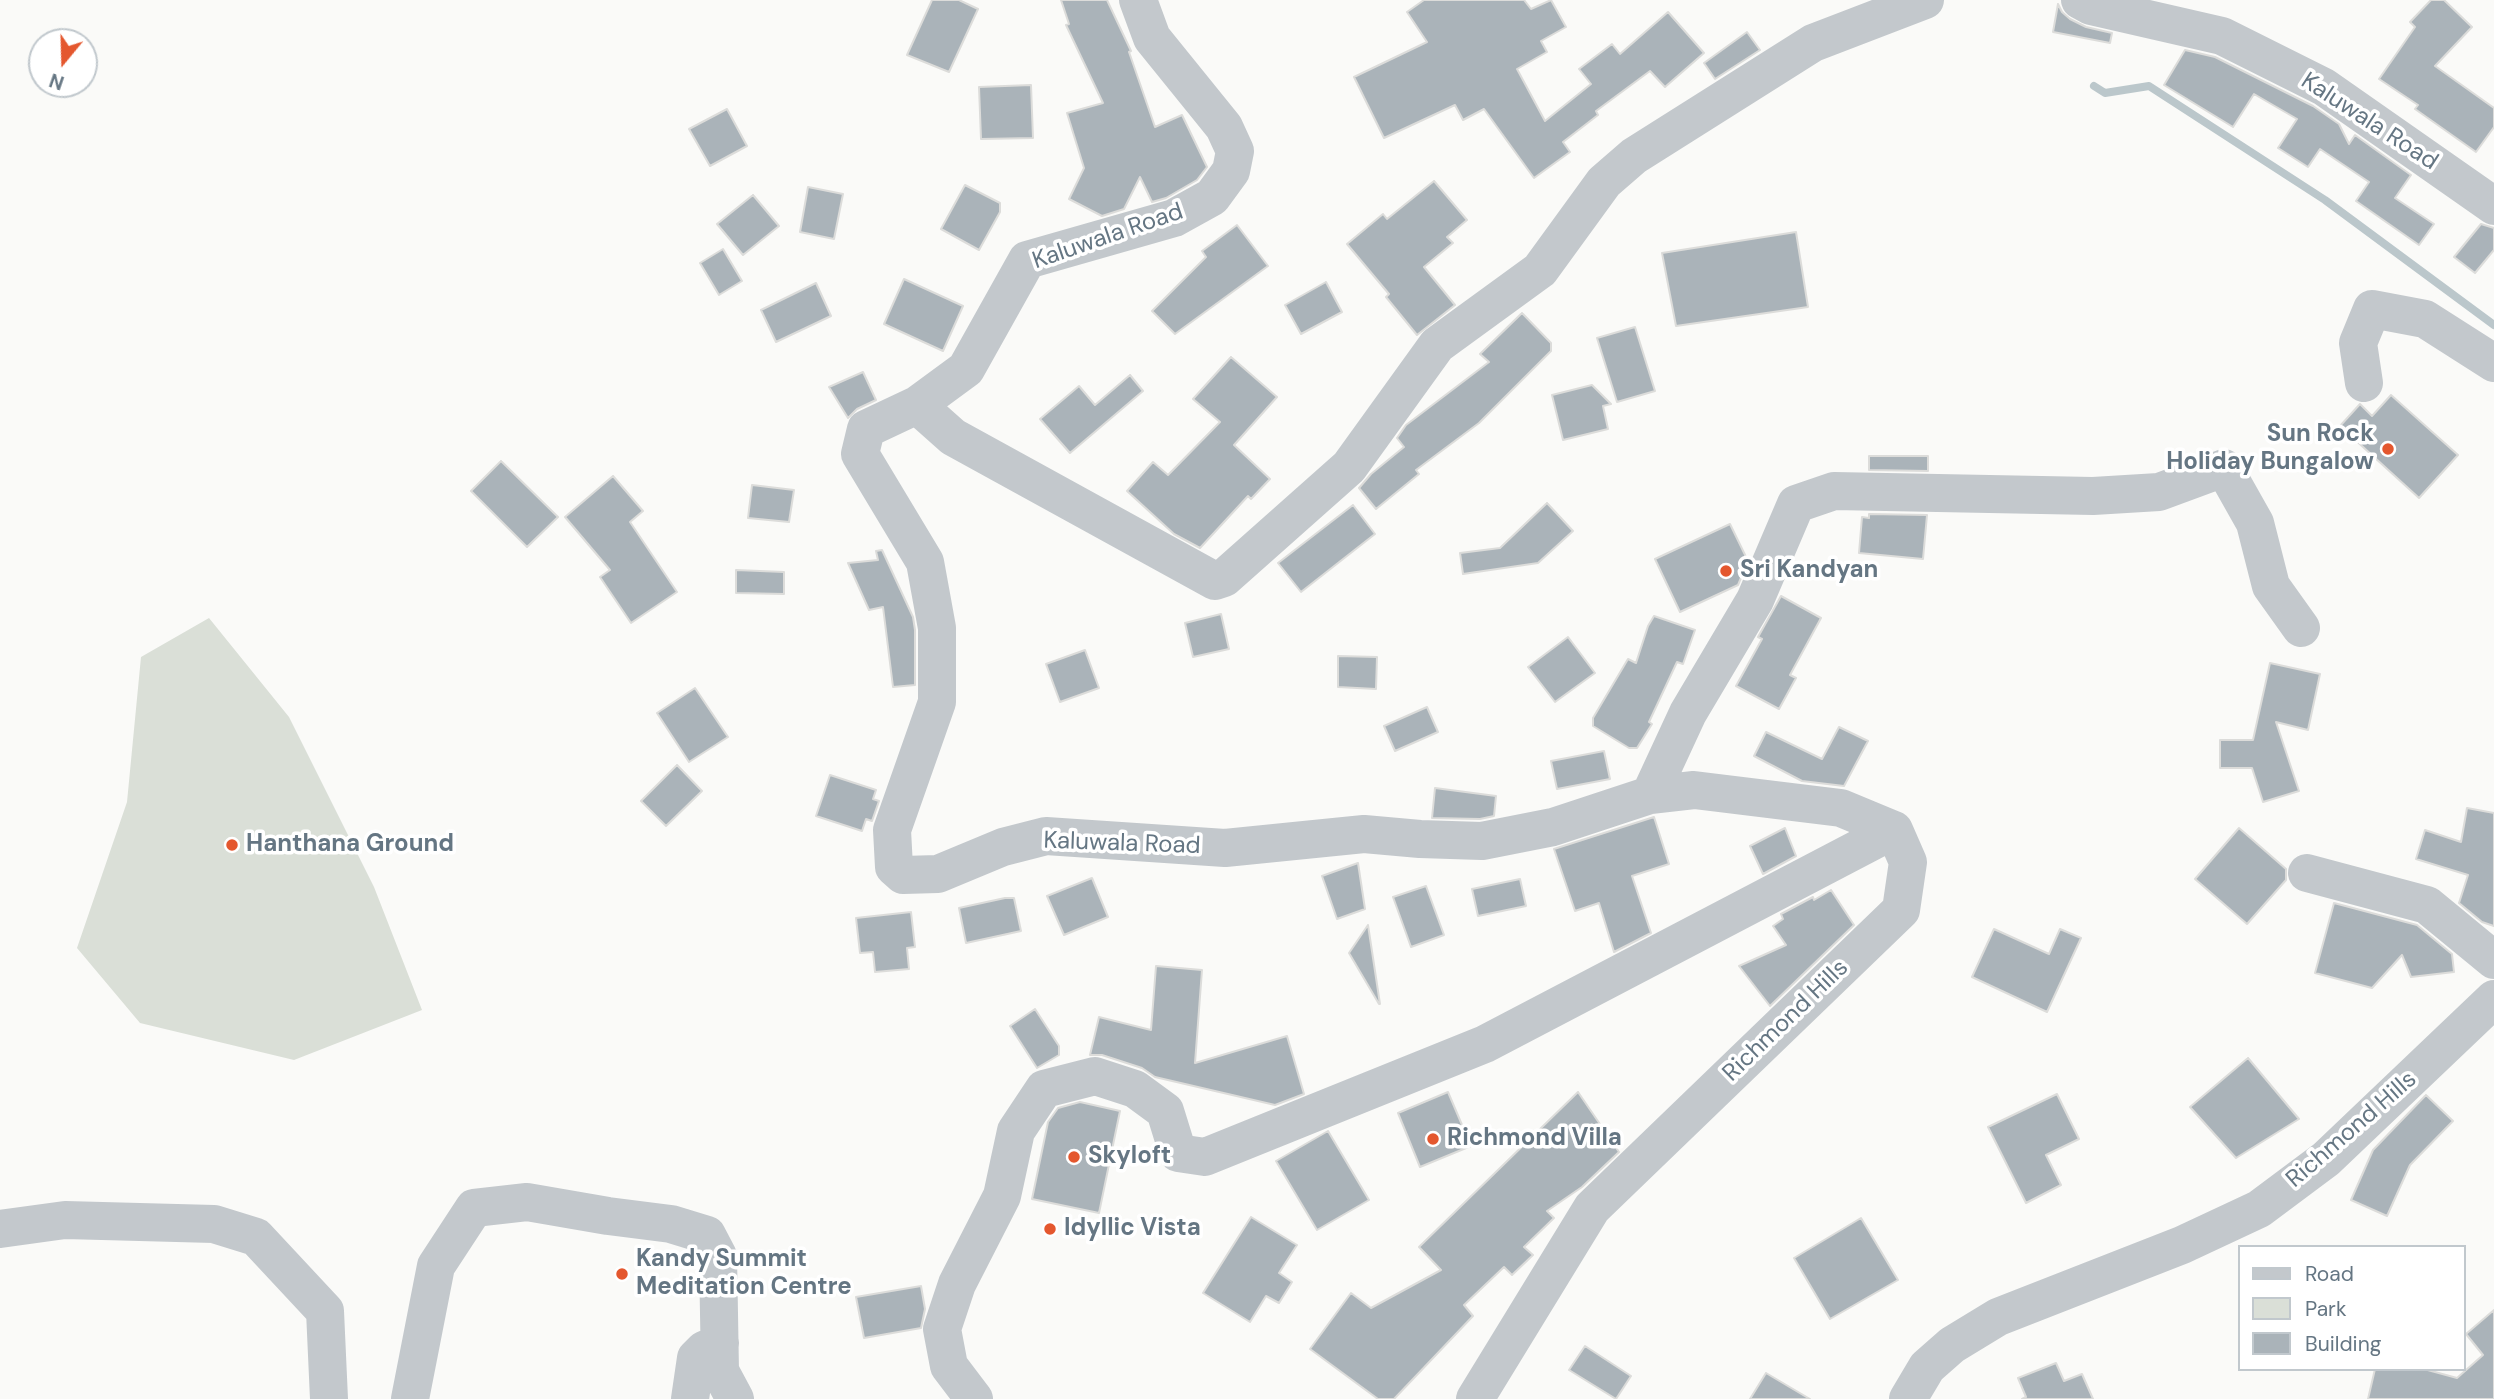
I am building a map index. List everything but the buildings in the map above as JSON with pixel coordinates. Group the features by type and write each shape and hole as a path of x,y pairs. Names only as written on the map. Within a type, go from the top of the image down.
{"street":[{"name":"Kaluwala Road","path":"1138,0 1152,38 1224,127 1235,151 1231,172 1212,197 1174,218 1027,260 966,369 917,405 866,429 860,454 925,562 936,628 937,702 892,830 894,867 902,875 938,874 1003,847 1046,836 1225,848 1364,834 1482,841 1553,827 1650,795"},
{"path":"917,405 953,437 1215,581 1224,578 1349,467 1437,345 1540,270 1604,182 1634,156 1813,43 1924,0"},
{"name":"Kaluwala Road","path":"2080,0 2091,6 2222,36 2323,87 2494,206"},
{"path":"2364,383 2358,343 2372,309 2425,319 2494,363"},
{"path":"1650,795 1688,713 1755,600 1796,503 1834,491 2093,496 2159,492 2224,468 2255,523 2271,586 2301,628"},
{"path":"1650,795 1694,790 1841,808 1894,831"},
{"path":"974,1399 950,1366 942,1329 957,1284 1002,1196 1016,1131 1044,1089 1095,1076 1135,1088 1165,1111 1178,1153 1205,1157 1485,1044 1894,831"},
{"name":"Richmond Hills","path":"1475,1399 1592,1208 1901,910 1908,862 1894,831"},
{"path":"2306,873 2427,905 2494,960"},
{"name":"Richmond Hills","path":"1908,1399 1927,1367 1952,1345 1998,1317 2182,1245 2259,1209 2326,1159 2494,999"},
{"path":"410,1399 436,1266 474,1208 527,1202 671,1224 707,1235 718,1256 720,1371 735,1399"},
{"path":"0,1229 65,1220 214,1224 256,1237 325,1311 329,1399"},
{"path":"690,1399 696,1358 704,1350 720,1343"}],"green space":[{"name":"Hanthana Ground","path":"209,618 289,717 374,887 422,1010 294,1060 140,1023 77,948 127,802 141,657"}],"waterway":[{"path":"2094,86 2105,93 2149,86 2325,200 2494,325"}],"place":[{"name":"Sun Rock Holiday Bungalow","path":"2388,449"},
{"name":"Sri Kandyan","path":"1726,571"},
{"name":"Hanthana Ground","path":"232,845"},
{"name":"Richmond Villa","path":"1433,1139"},
{"name":"Skyloft","path":"1074,1157"},
{"name":"Idyllic Vista","path":"1050,1229"},
{"name":"Kandy Summit Meditation Centre","path":"622,1274"}]}
